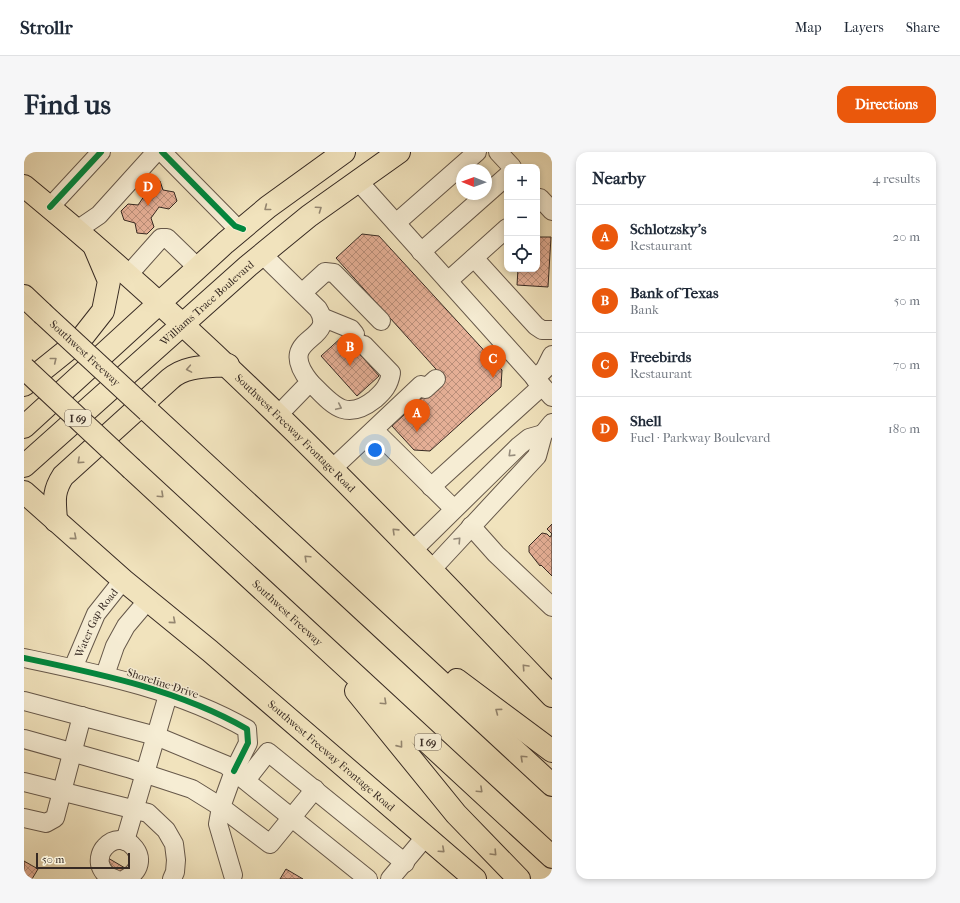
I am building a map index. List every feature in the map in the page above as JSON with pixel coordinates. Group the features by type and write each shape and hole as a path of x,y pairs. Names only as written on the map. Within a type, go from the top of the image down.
{"main road":[{"path":"24,427 242,229 268,207 344,152"},
{"name":"Williams Trace Boulevard","path":"24,466 182,324 300,224 399,152"},
{"name":"Southwest Freeway Frontage Road","path":"24,186 85,237 228,365 414,549 552,696"},
{"path":"242,229 265,232 300,224"},
{"path":"24,385 80,339 103,311 108,281 85,237"},
{"name":"Southwest Freeway","path":"24,296 552,785"},
{"path":"56,521 54,497 56,487 63,476 178,372 188,368 228,365"},
{"name":"Southwest Freeway","path":"24,368 552,857"},
{"name":"Southwest Freeway Frontage Road","path":"24,492 123,580 475,879"},
{"path":"363,610 552,751"},
{"path":"304,628 456,814 519,879"}],"street":[{"path":"50,207 101,152"},
{"path":"85,237 99,215 156,152"},
{"path":"162,152 235,226 242,229"},
{"path":"396,222 477,152"},
{"path":"498,152 509,164"},
{"path":"422,252 504,179"},
{"path":"359,182 543,388"},
{"path":"540,200 552,211"},
{"path":"448,281 504,231"},
{"path":"128,275 161,238 167,238 198,268"},
{"path":"263,255 318,309 324,318 351,329 390,373 389,382 383,391 363,408 350,411 337,407 310,382 302,372 297,360 299,350 323,325 324,318"},
{"path":"474,258 536,326 551,335"},
{"path":"302,293 325,272 334,273 381,322"},
{"path":"431,487 543,388 546,369 552,355"},
{"path":"332,469 421,385 425,389 436,378"},
{"path":"278,414 310,382"},
{"path":"374,430 454,509"},
{"path":"414,549 529,438 549,433"},
{"path":"432,569 537,456 549,433"},
{"path":"471,526 496,554 552,607"},
{"name":"Water Gap Road","path":"72,668 96,614 123,580"},
{"path":"105,675 115,646 126,626 148,600"},
{"name":"Shoreline Drive","path":"24,658 105,675 219,712 248,729 248,743 240,776"},
{"path":"125,841 168,695"},
{"path":"24,701 156,736 226,765 292,816 368,879"},
{"path":"24,818 46,823 55,818 82,716"},
{"path":"24,739 72,752 192,789 221,807 270,844 314,789"},
{"path":"236,878 218,824 221,807 240,776 268,752 405,863"},
{"path":"24,782 148,813 166,830 174,844 176,860 175,872 172,879"},
{"path":"390,879 405,863 426,836"},
{"path":"115,879 107,875 102,870 100,857 106,845 112,842 125,841 136,848 139,860 135,872 125,879"}],"building":[{"path":"150,178 160,181 163,190 174,192 177,201 169,209 159,207 151,218 154,227 147,234 137,233 135,223 124,220 121,211 128,204 138,205 145,195 143,187"},
{"path":"362,234 379,236 502,370 501,387 430,451 414,450 392,426 444,378 336,258"},
{"path":"540,237 551,237 548,287 517,285 518,272 540,272"},
{"path":"360,329 369,340 357,351 379,376 357,396 321,356 343,336 348,341"},
{"path":"552,524 552,534 547,529"},
{"path":"542,533 547,534 550,537 552,534 552,576 541,565 540,566 529,552 529,546"},
{"path":"108,858 125,868 119,879 96,878"},
{"path":"24,861 38,869 32,879 24,879"},
{"path":"286,869 303,879 280,879"}],"cycle path":[{"path":"50,207 101,152"},
{"path":"162,152 235,226 243,229"},
{"path":"24,658 81,670 138,685 167,694 221,715 247,729 248,743 234,771"}],"place":[{"name":"Shell","path":"148,206"},
{"name":"Bank of Texas","path":"350,366"},
{"name":"Freebirds","path":"493,378"},
{"name":"Schlotzsky's","path":"417,432"}]}
